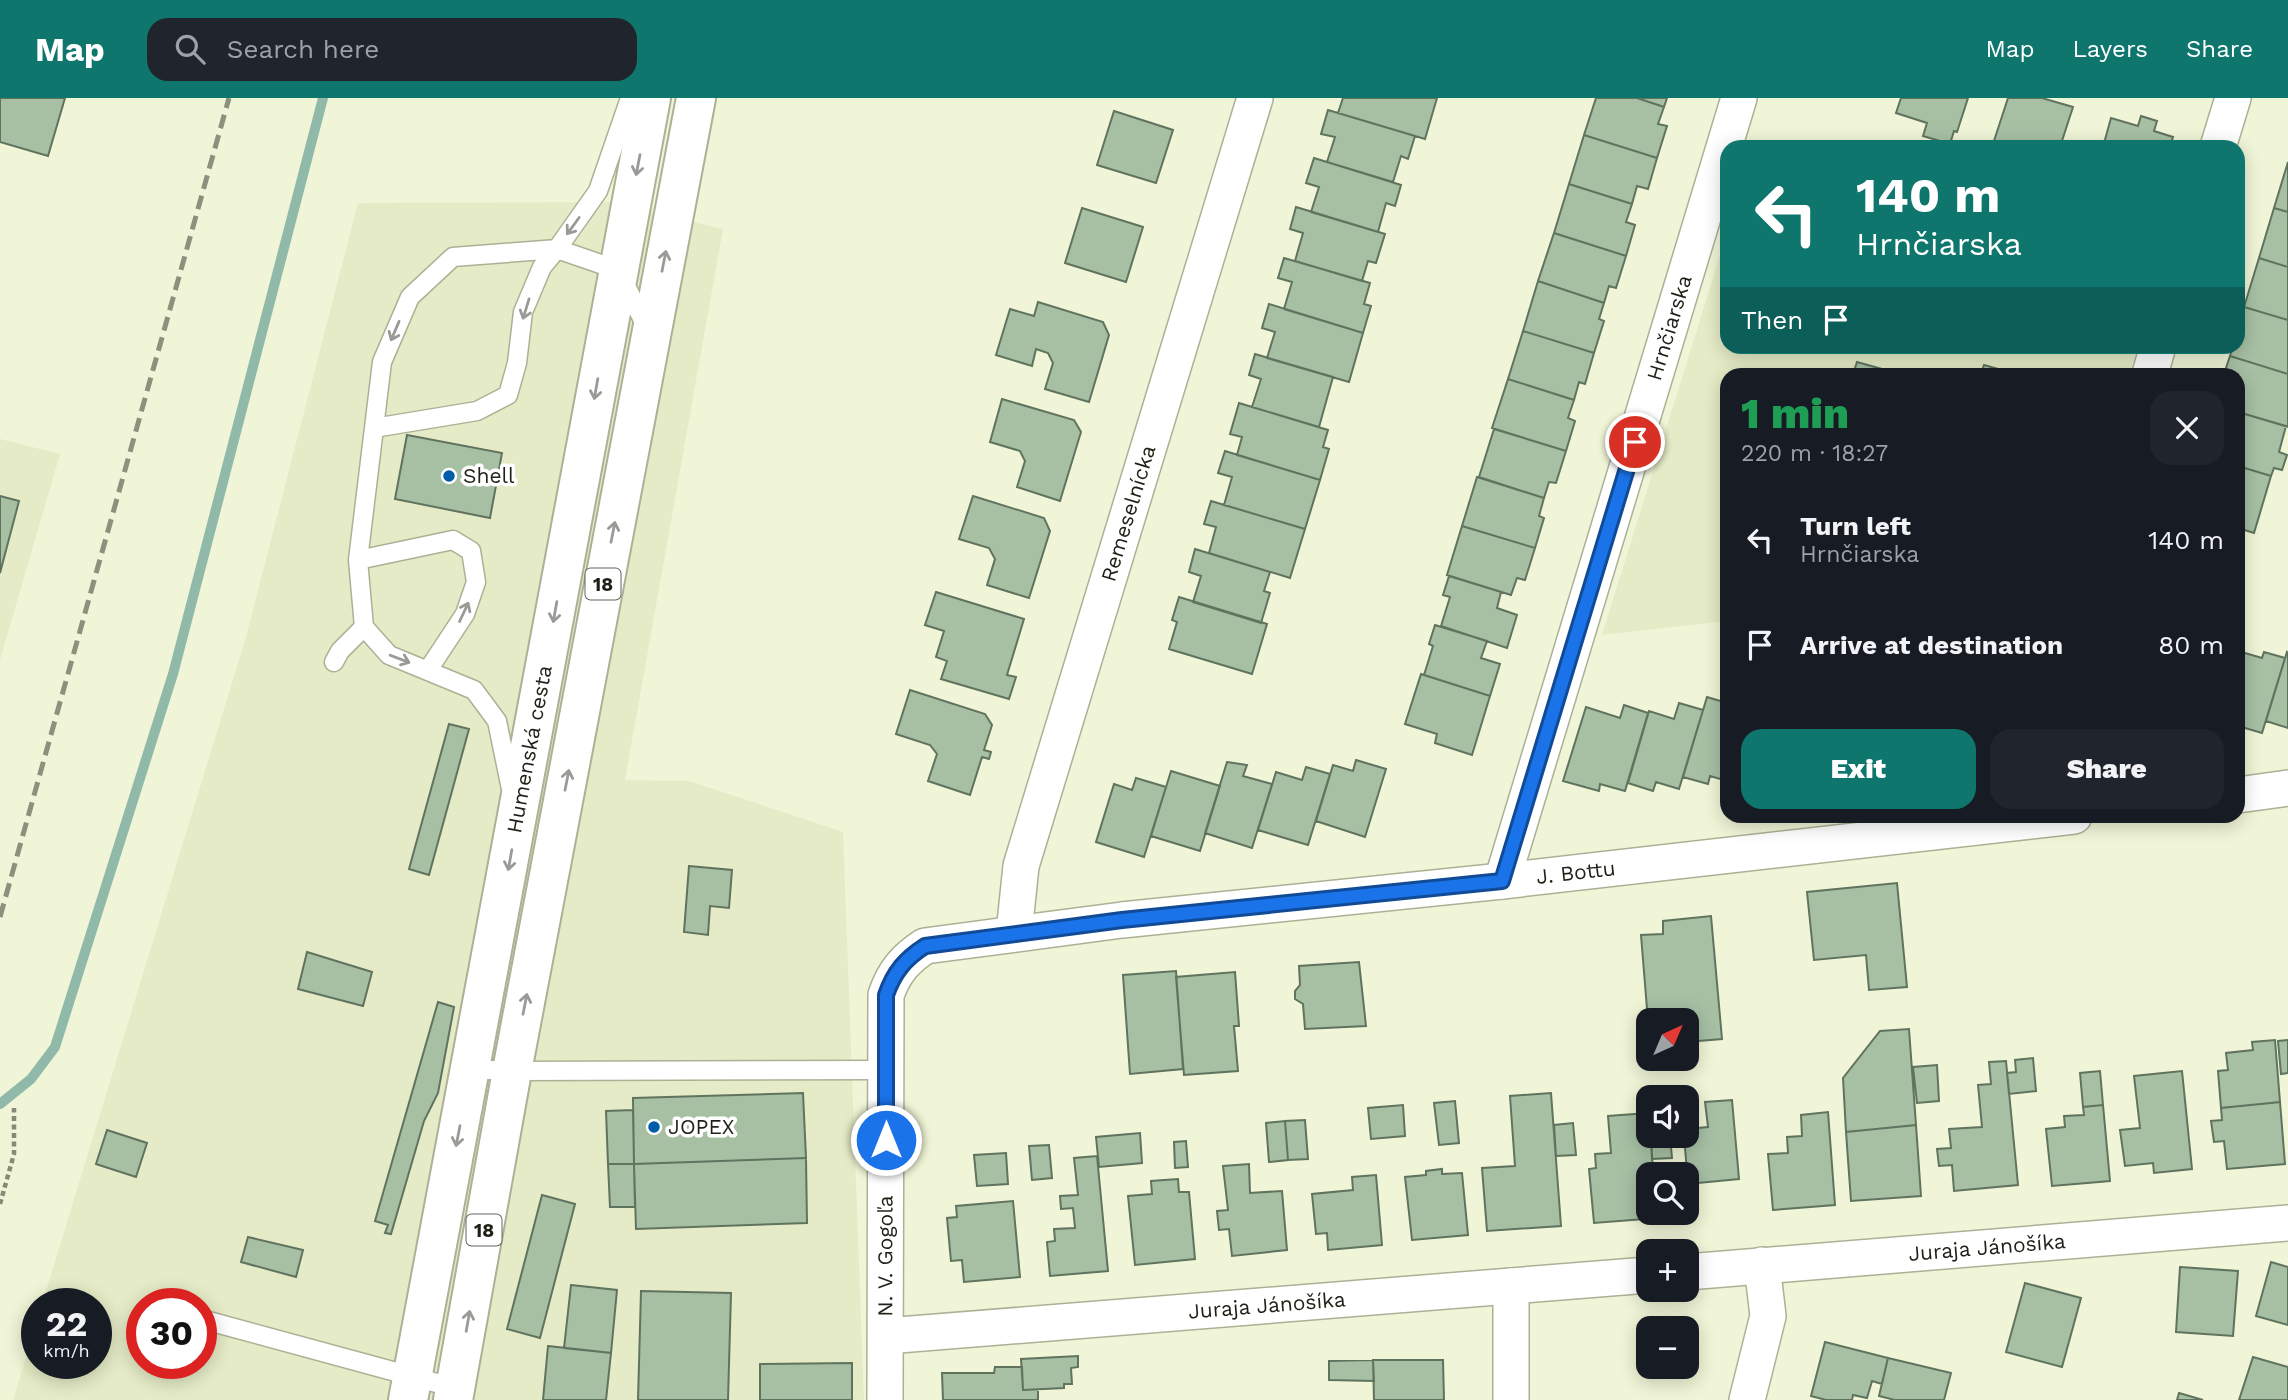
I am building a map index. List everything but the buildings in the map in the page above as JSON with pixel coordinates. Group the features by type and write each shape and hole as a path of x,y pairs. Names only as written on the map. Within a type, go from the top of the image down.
{"main road":[{"name":"Humenská cesta","path":"410,1388 651,98"},
{"name":"Humenská cesta","path":"454,1394 512,1071 696,98"}],"street":[{"name":"Remeselnícka","path":"1014,933 1021,866 1255,98"},
{"name":"Hrnčiarska","path":"1727,140 1740,98"},
{"path":"2220,140 2233,98"},
{"name":"Hrnčiarska","path":"1502,881 1720,164"},
{"path":"2245,793 2288,788"},
{"name":"J. Bottu","path":"886,1112 886,995 893,975 909,956 925,946 1014,933 1502,881 1984,823"},
{"name":"N. V. Gogoľa","path":"886,1112 886,1400"},
{"name":"Juraja Jánošíka","path":"1699,1271 2288,1223"},
{"path":"1747,1400 1768,1316 1762,1265"},
{"name":"Juraja Jánošíka","path":"886,1336 1636,1276"},
{"path":"1511,1286 1511,1400"}],"lane":[{"path":"374,428 477,411 508,395 517,363 523,312 542,267 598,191 630,98"},
{"path":"517,819 497,721 474,690 389,655 364,627 358,560 382,362 410,297 453,257 557,249 618,270 650,335"},
{"path":"358,560 453,540 471,551 476,582 465,614 428,670"},
{"path":"334,662 340,651 364,627"},
{"path":"471,1069 886,1070"},
{"path":"217,1324 410,1388 454,1394"}],"path":[{"path":"0,1204 14,1154 15,1108"}],"shaded area":[{"path":"611,202 723,229 625,780 689,781 843,832 864,1400 13,1400 21,1374 21,1379 112,1379 112,1288 47,1288 246,637 358,203"},
{"path":"1720,256 1720,354 2136,354 2131,368 1720,368 1720,622 1602,635"},
{"path":"0,439 60,454 0,660"}],"waterway":[{"path":"0,1104 31,1079 55,1047 173,674 323,98"}],"railway":[{"path":"0,917 229,98"}],"place":[{"name":"Shell","path":"449,476"},
{"name":"JOPEX","path":"654,1127"}],"route":[{"path":"886,1140 886,995 893,975 909,956 925,946 1122,920 1502,881 1635,442"}]}
